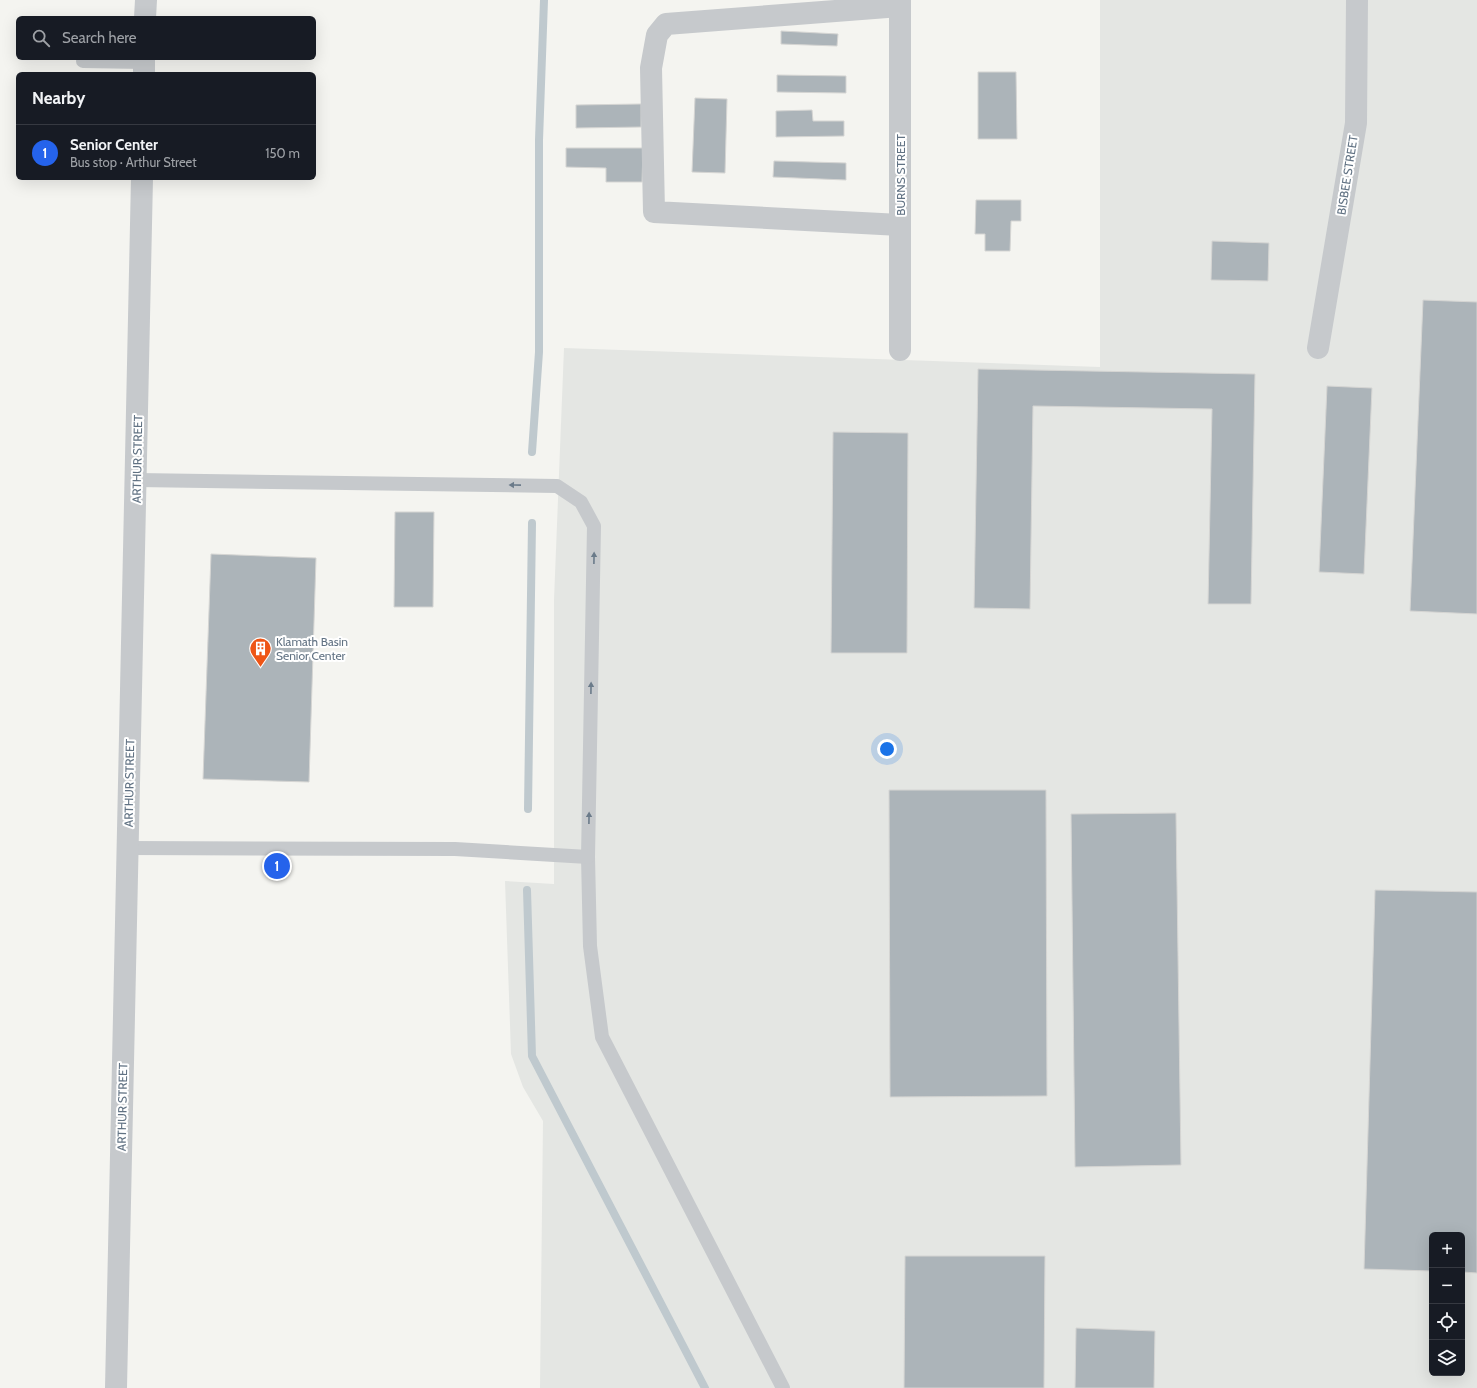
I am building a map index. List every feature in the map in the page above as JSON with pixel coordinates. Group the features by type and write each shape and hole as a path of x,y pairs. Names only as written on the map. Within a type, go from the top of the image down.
{"street":[{"path":"145,16 146,0"},
{"name":"BISBEE STREET","path":"1318,348 1356,123 1357,0"},
{"path":"900,3 666,24 657,35 651,68 654,212 900,226"},
{"name":"BURNS STREET","path":"900,3 900,350"},
{"name":"ARTHUR STREET","path":"116,1388 137,480 142,180"}],"lane":[{"path":"83,61 144,65"},
{"path":"137,480 557,486 581,502 594,526 588,857 590,946 602,1037 783,1388"},
{"path":"128,848 455,849 588,857"}],"shaded area":[{"path":"1100,0 1477,0 1477,1388 540,1388 543,1121 523,1087 511,1054 505,881 554,884 554,600 564,348 1100,367"}],"building":[{"path":"781,31 838,34 837,46 781,44"},
{"path":"978,72 1016,72 1017,139 978,139"},
{"path":"777,75 846,76 846,93 777,92"},
{"path":"695,98 727,99 725,173 692,172"},
{"path":"641,104 641,127 576,128 576,105"},
{"path":"812,110 813,121 844,121 844,136 776,137 776,111"},
{"path":"566,148 643,148 642,182 606,182 606,168 566,167"},
{"path":"774,161 846,163 846,180 773,177"},
{"path":"976,200 1021,200 1021,221 1011,221 1010,251 985,251 985,234 975,234"},
{"path":"1212,241 1269,243 1268,281 1211,280"},
{"path":"1423,300 1477,302 1477,614 1410,611"},
{"path":"978,369 1255,374 1251,604 1208,604 1212,409 1033,406 1030,609 974,608"},
{"path":"1327,386 1372,388 1364,574 1319,572"},
{"path":"833,432 908,433 907,653 831,653"},
{"path":"395,512 434,512 433,607 394,607"},
{"name":"Klamath Basin Senior Center","path":"211,554 316,558 309,782 203,779"},
{"path":"889,790 1046,790 1047,1096 890,1097"},
{"path":"1176,813 1181,1165 1075,1167 1071,814"},
{"path":"1375,890 1477,892 1477,1273 1465,1272 1465,1232 1429,1232 1429,1271 1364,1269"},
{"path":"905,1256 1045,1256 1044,1388 904,1388"},
{"path":"1076,1328 1155,1331 1154,1388 1075,1388"}],"waterway":[{"path":"532,452 539,352 539,140 544,0"},
{"path":"528,809 532,523"},
{"path":"527,890 532,1056 705,1388"}],"place":[{"name":"Klamath Basin Senior Center","path":"260,668"},
{"name":"Senior Center","path":"277,866"}]}
